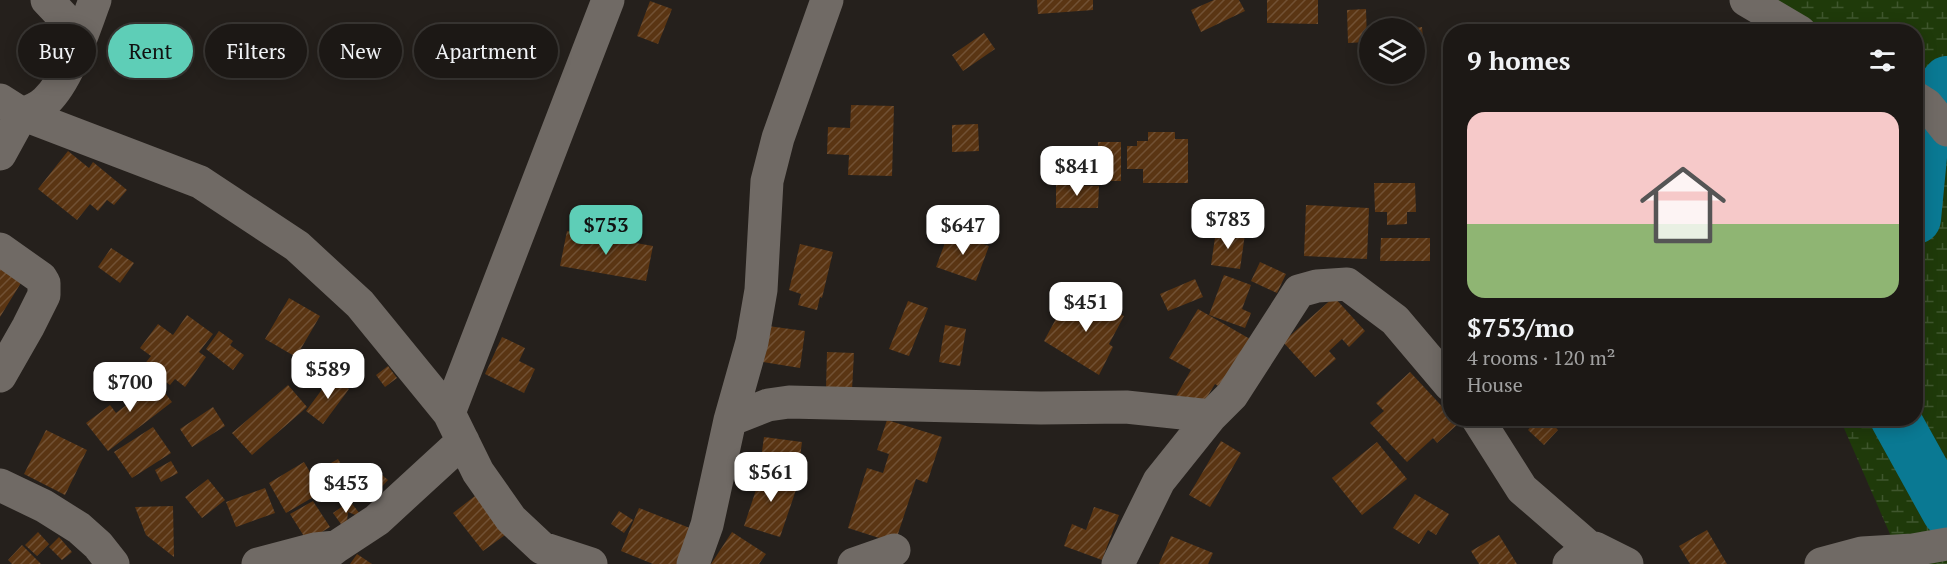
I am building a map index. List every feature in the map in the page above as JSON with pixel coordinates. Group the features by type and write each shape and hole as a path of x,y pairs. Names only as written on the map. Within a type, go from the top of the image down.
{"street":[{"path":"47,0 68,24"},
{"path":"86,24 95,0"},
{"path":"258,564 315,549 325,555 377,520 456,427 608,0"},
{"path":"693,564 707,525 730,420 752,342 762,290 767,181 778,138 827,0"},
{"path":"1746,0 1786,24"},
{"path":"11,107 37,108 48,100 62,78"},
{"path":"1923,102 1928,105 1947,130"},
{"path":"11,107 200,182 297,246 360,304 456,427 478,472 538,556 591,564"},
{"path":"0,154 11,107"},
{"path":"0,249 45,283 44,295 0,376"},
{"path":"1118,564 1159,481 1211,416 1232,395 1299,291 1317,286 1347,284 1395,320 1443,377"},
{"path":"730,420 768,405 789,402 1041,408 1126,407 1211,416"},
{"path":"1482,426 1522,489 1580,556 1594,548 1627,564"},
{"path":"0,485 44,506 80,528 113,564"},
{"path":"1821,564 1862,553 1913,550 1947,544"},
{"path":"854,564 894,550"}],"green space":[{"path":"1776,0 1947,0 1947,564 1903,564 1843,426 1923,426 1923,24 1773,24"}],"building":[{"path":"1037,0 1093,0 1093,10 1038,14"},
{"path":"1214,0 1239,0 1245,11 1201,32 1191,10"},
{"path":"1267,0 1318,0 1318,24 1267,23"},
{"path":"650,1 672,9 658,44 637,36"},
{"path":"1366,9 1366,18 1359,18 1359,42 1348,43 1347,10"},
{"path":"984,33 995,49 963,71 952,55"},
{"path":"851,105 894,106 892,176 848,175 849,155 827,154 828,127 850,128"},
{"path":"978,124 979,151 952,152 952,125"},
{"path":"1148,132 1175,132 1175,139 1188,139 1188,183 1143,183 1143,169 1127,169 1127,146 1137,146 1137,141 1148,141"},
{"path":"1098,142 1121,142 1121,181 1098,181"},
{"path":"68,151 89,168 93,162 127,190 114,205 107,200 98,211 90,204 77,220 38,189"},
{"path":"1374,183 1415,183 1416,212 1407,212 1407,224 1387,225 1387,212 1375,212"},
{"path":"1056,185 1099,186 1098,208 1056,208"},
{"path":"1306,205 1369,208 1367,259 1304,256"},
{"path":"954,210 986,222 980,238 948,226"},
{"path":"567,231 653,246 646,281 560,266"},
{"path":"1216,231 1245,234 1240,269 1211,265"},
{"path":"949,232 989,246 976,281 936,267"},
{"path":"1381,238 1430,238 1430,261 1380,261"},
{"path":"800,244 833,252 817,310 798,305 801,294 789,290"},
{"path":"111,248 134,263 120,283 98,267"},
{"path":"0,257 27,273 0,317"},
{"path":"1260,262 1286,274 1277,293 1251,281"},
{"path":"1224,275 1251,285 1242,309 1251,313 1245,328 1209,315"},
{"path":"1195,279 1203,297 1168,311 1160,294"},
{"path":"1082,294 1124,316 1109,344 1113,347 1099,375 1044,341 1059,313 1069,318"},
{"path":"1334,297 1365,331 1349,347 1342,339 1329,351 1336,359 1315,377 1283,342"},
{"path":"289,298 320,316 296,357 265,339"},
{"path":"908,301 928,308 909,356 889,349"},
{"path":"1198,309 1250,339 1221,388 1215,384 1198,412 1175,398 1191,370 1169,358"},
{"path":"187,315 213,334 199,352 206,357 185,387 175,379 170,385 143,366 151,356 140,348 158,324 173,335"},
{"path":"945,325 966,329 960,366 939,362"},
{"path":"768,326 805,331 800,368 763,362"},
{"path":"219,331 233,341 230,345 244,355 233,370 206,349"},
{"path":"502,337 525,348 519,361 535,369 524,393 485,374"},
{"path":"827,352 854,353 852,390 826,389"},
{"path":"388,366 397,378 385,387 376,375"},
{"path":"1410,372 1443,407 1443,426 1456,426 1437,443 1433,438 1407,462 1370,423 1384,411 1376,403"},
{"path":"150,374 172,402 108,451 86,423 110,405 116,413 133,400 127,392"},
{"path":"332,376 349,389 323,424 306,411"},
{"path":"288,385 307,407 252,455 232,433"},
{"path":"213,407 225,426 192,447 180,429"},
{"path":"887,420 942,437 927,483 916,479 895,543 848,528 867,468 883,473 889,454 877,450"},
{"path":"1531,426 1554,426 1558,430 1544,445 1528,430"},
{"path":"153,427 171,453 132,478 114,452"},
{"path":"46,430 87,450 65,495 24,474"},
{"path":"764,437 802,442 798,472 760,466"},
{"path":"1221,441 1241,453 1210,507 1189,495"},
{"path":"1377,442 1407,479 1362,515 1332,478"},
{"path":"338,459 345,471 331,479 324,467"},
{"path":"171,461 178,473 161,482 155,470"},
{"path":"304,462 322,492 286,513 269,483"},
{"path":"368,463 388,480 373,496 354,479"},
{"path":"763,469 799,481 780,537 744,526"},
{"path":"208,479 225,500 202,518 185,497"},
{"path":"265,488 275,513 236,527 226,502"},
{"path":"1415,494 1449,514 1436,535 1428,530 1419,544 1393,528"},
{"path":"475,496 505,535 483,551 453,513"},
{"path":"313,501 330,527 307,541 290,514"},
{"path":"350,501 363,518 348,512 346,531 333,513"},
{"path":"173,506 174,557 146,535 135,507"},
{"path":"1094,507 1119,515 1102,560 1064,546 1072,524 1086,530"},
{"path":"639,508 700,532 687,564 653,564 621,551"},
{"path":"619,511 633,520 624,533 611,524"},
{"path":"1707,530 1727,564 1690,564 1679,546"},
{"path":"38,532 49,544 37,556 25,545"},
{"path":"732,532 766,554 759,564 711,564"},
{"path":"1499,535 1517,564 1479,564 1471,551"},
{"path":"1171,536 1213,553 1208,564 1159,564"},
{"path":"59,537 72,552 62,560 49,547"},
{"path":"22,545 41,564 12,564 8,560"},
{"path":"357,554 372,564 350,564"}],"waterway":[{"path":"1923,146 1927,105 1947,81"},
{"path":"1899,426 1947,512"}]}
